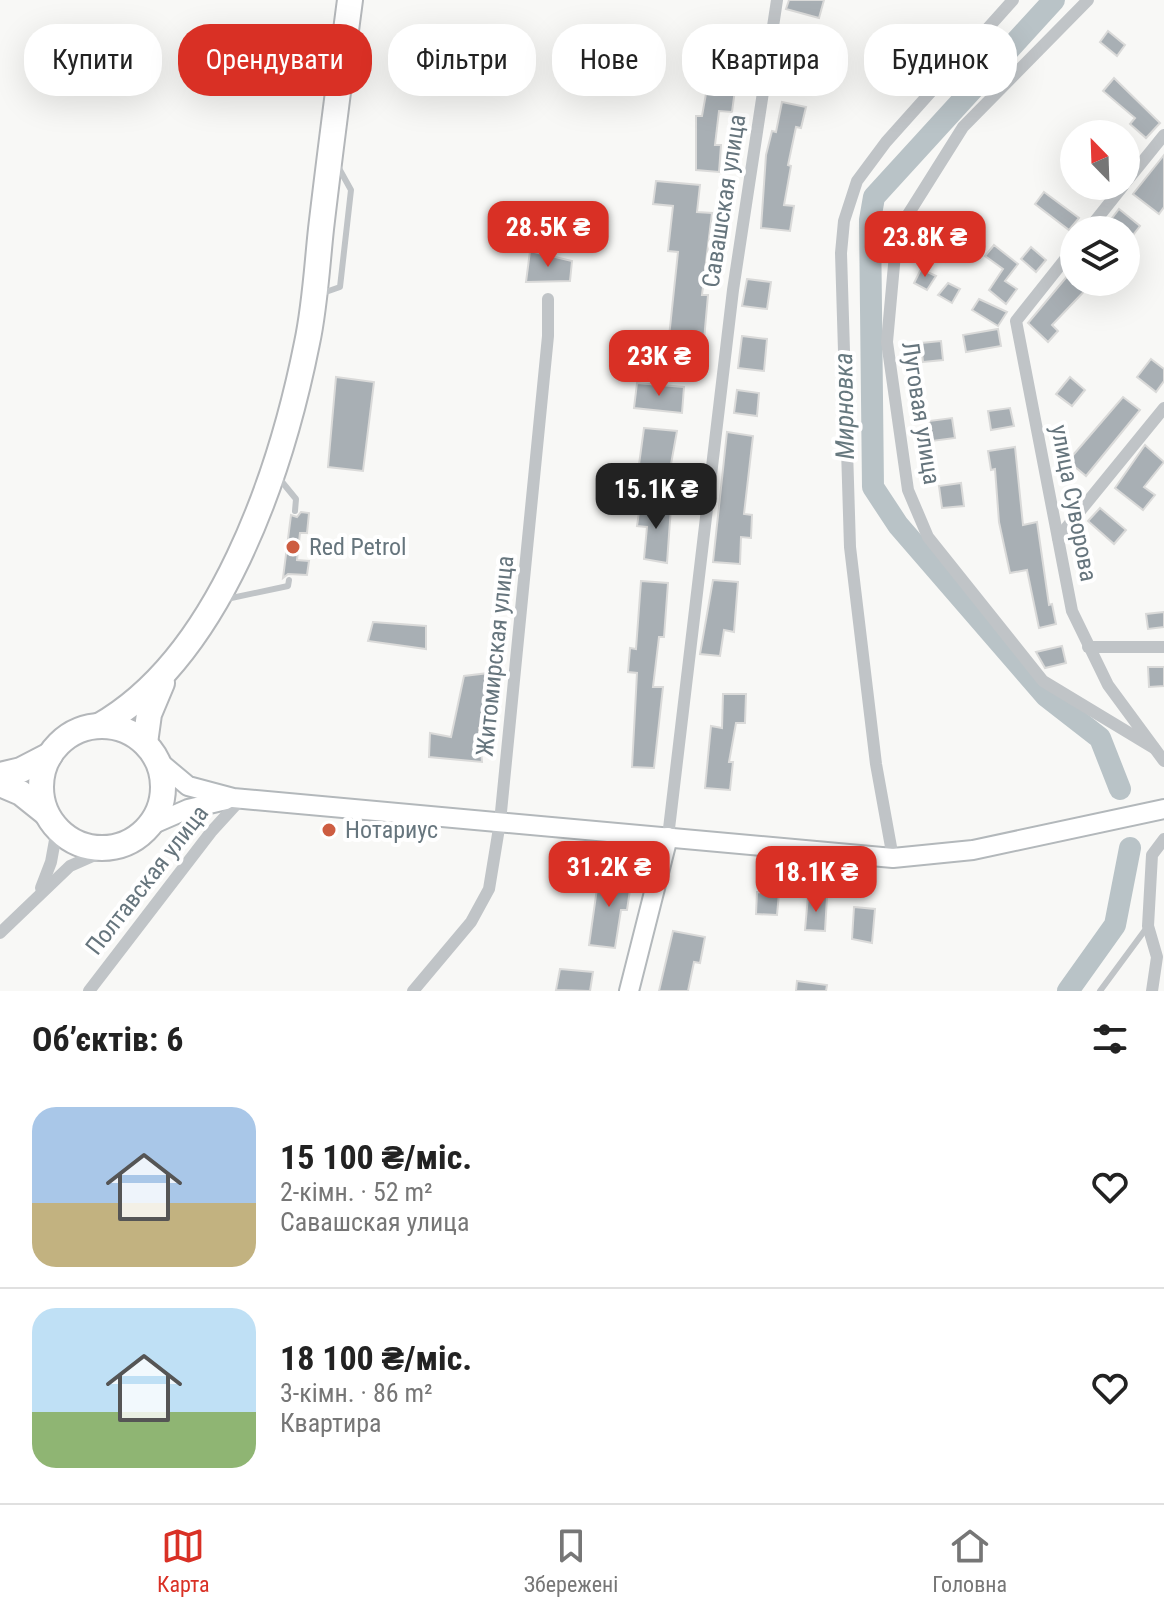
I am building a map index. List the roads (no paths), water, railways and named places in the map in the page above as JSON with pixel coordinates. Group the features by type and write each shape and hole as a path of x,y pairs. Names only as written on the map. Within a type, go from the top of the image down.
{"highway":[{"path":"0,775 21,770 50,755 63,740 80,730 99,726 133,706 166,673 219,601 273,471 307,342 350,0"},
{"path":"0,784 21,793 73,841 93,848 113,847 133,840 149,826 163,795 151,752 149,714 166,673"},
{"path":"99,726 124,730 151,752"},
{"path":"50,755 41,783 51,821"}],"main road":[{"path":"151,752 188,786 238,798 893,858 973,850 1164,809"},
{"path":"149,826 188,809 238,798"},
{"path":"629,991 668,837"}],"street":[{"name":"Савашская улица","path":"668,837 733,290 777,0"},
{"path":"893,858 876,764 850,547 841,253 844,221 857,181 886,142 1013,0"},
{"name":"Луговая улица","path":"1088,0 963,127 897,232 887,342 908,490 928,537 1043,681 1154,748"},
{"path":"1140,164 1164,135"},
{"path":"1099,216 1111,200"},
{"name":"улица Суворова","path":"1060,266 1016,321 1072,611 1088,647 1132,723 1164,761"},
{"name":"Житомирская улица","path":"413,991 471,922 489,889 500,822 548,336 548,299"},
{"path":"1058,538 1164,408"},
{"path":"1088,647 1164,647"},
{"name":"Полтавская улица","path":"89,991 238,798"},
{"path":"34,902 48,873 51,821"},
{"path":"1152,991 1157,957 1148,926 1152,855 1164,839"},
{"path":"0,933 70,866 113,847"}],"lane":[{"path":"273,471 296,499 295,511"},
{"path":"219,601 288,586 289,580"},
{"path":"1100,991 1148,926"}],"waterway":[{"name":"Мирновка","path":"1054,0 874,197 870,220 873,487 898,525 1046,696 1100,738 1120,789"},
{"name":"Мирновка","path":"1068,991 1115,925 1130,848"}],"place":[{"name":"Red Petrol","path":"293,547"},
{"name":"Нотариус","path":"329,830"}]}
